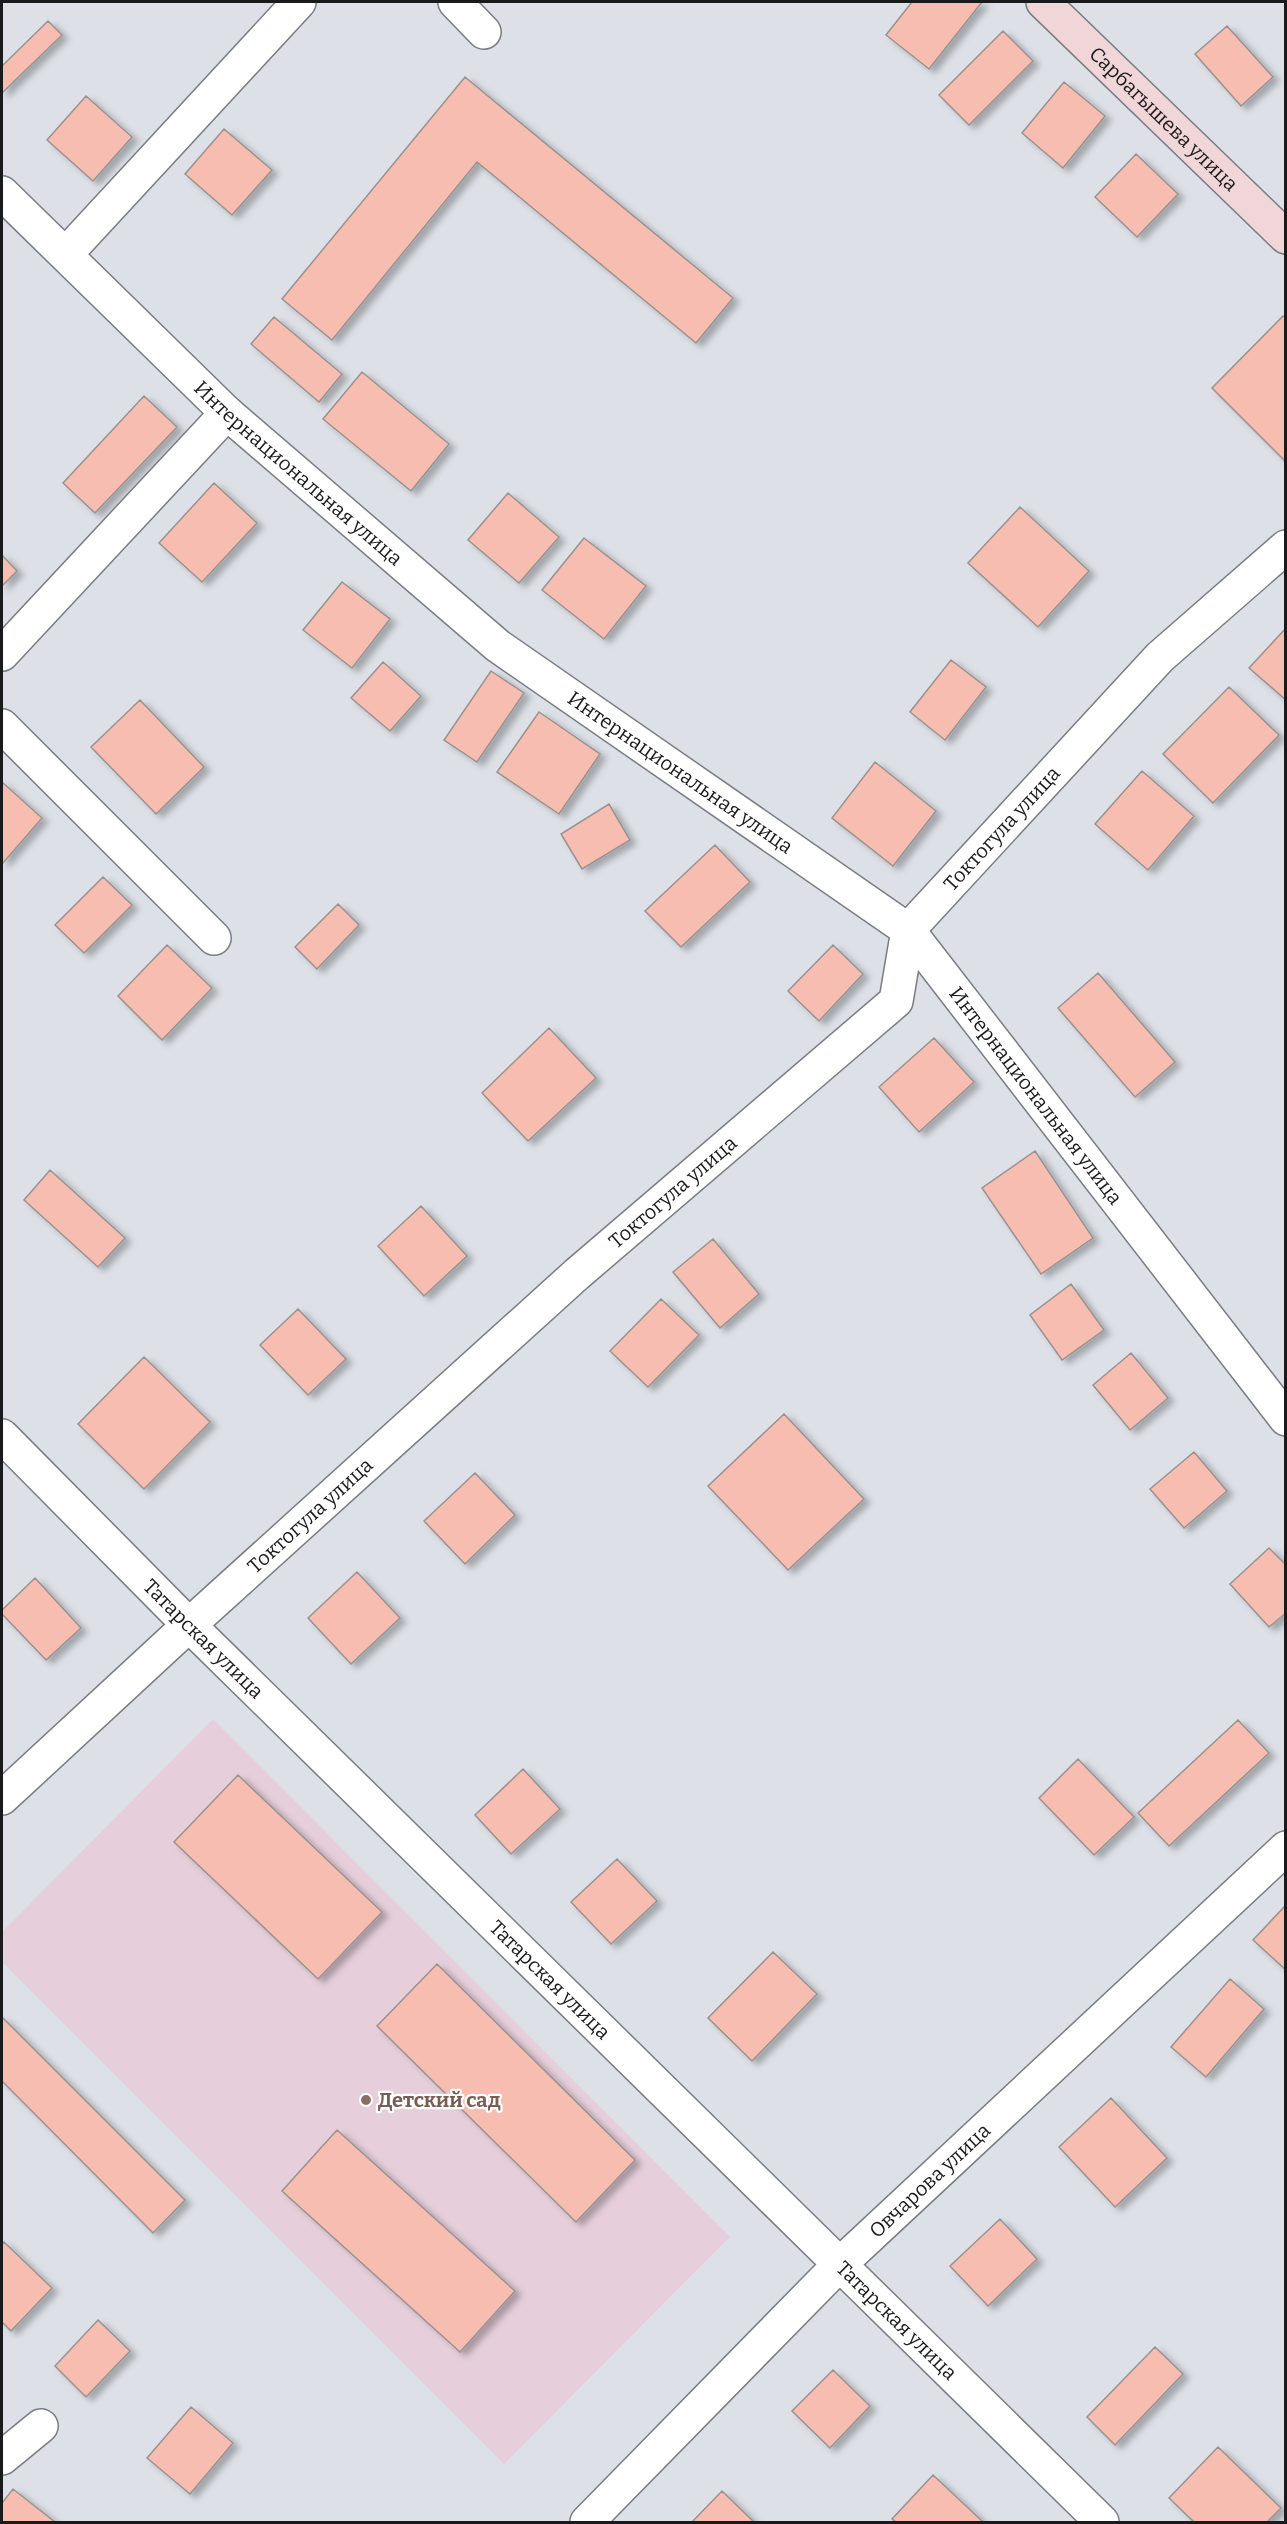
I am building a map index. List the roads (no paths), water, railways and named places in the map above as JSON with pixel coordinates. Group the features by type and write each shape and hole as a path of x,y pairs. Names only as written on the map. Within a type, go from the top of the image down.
{"street":[{"path":"66,254 299,2"},
{"path":"455,2 484,32"},
{"name":"Сарбагышева улица","path":"1043,2 1286,237"},
{"name":"Интернациональная улица","path":"2,193 227,412 498,646 908,930 1286,1419"},
{"path":"2,654 227,412"},
{"name":"Токтогула улица","path":"2,1798 189,1624 578,1274 896,1001 908,930 1161,657 1286,547"},
{"path":"2,726 214,938"},
{"name":"Татарская улица","path":"2,1436 189,1624 1102,2523"},
{"name":"Овчарова улица","path":"587,2523 839,2265 1286,1848"},
{"path":"2,2458 41,2426"}],"place":[{"name":"Детский сад","path":"366,2100"}]}
